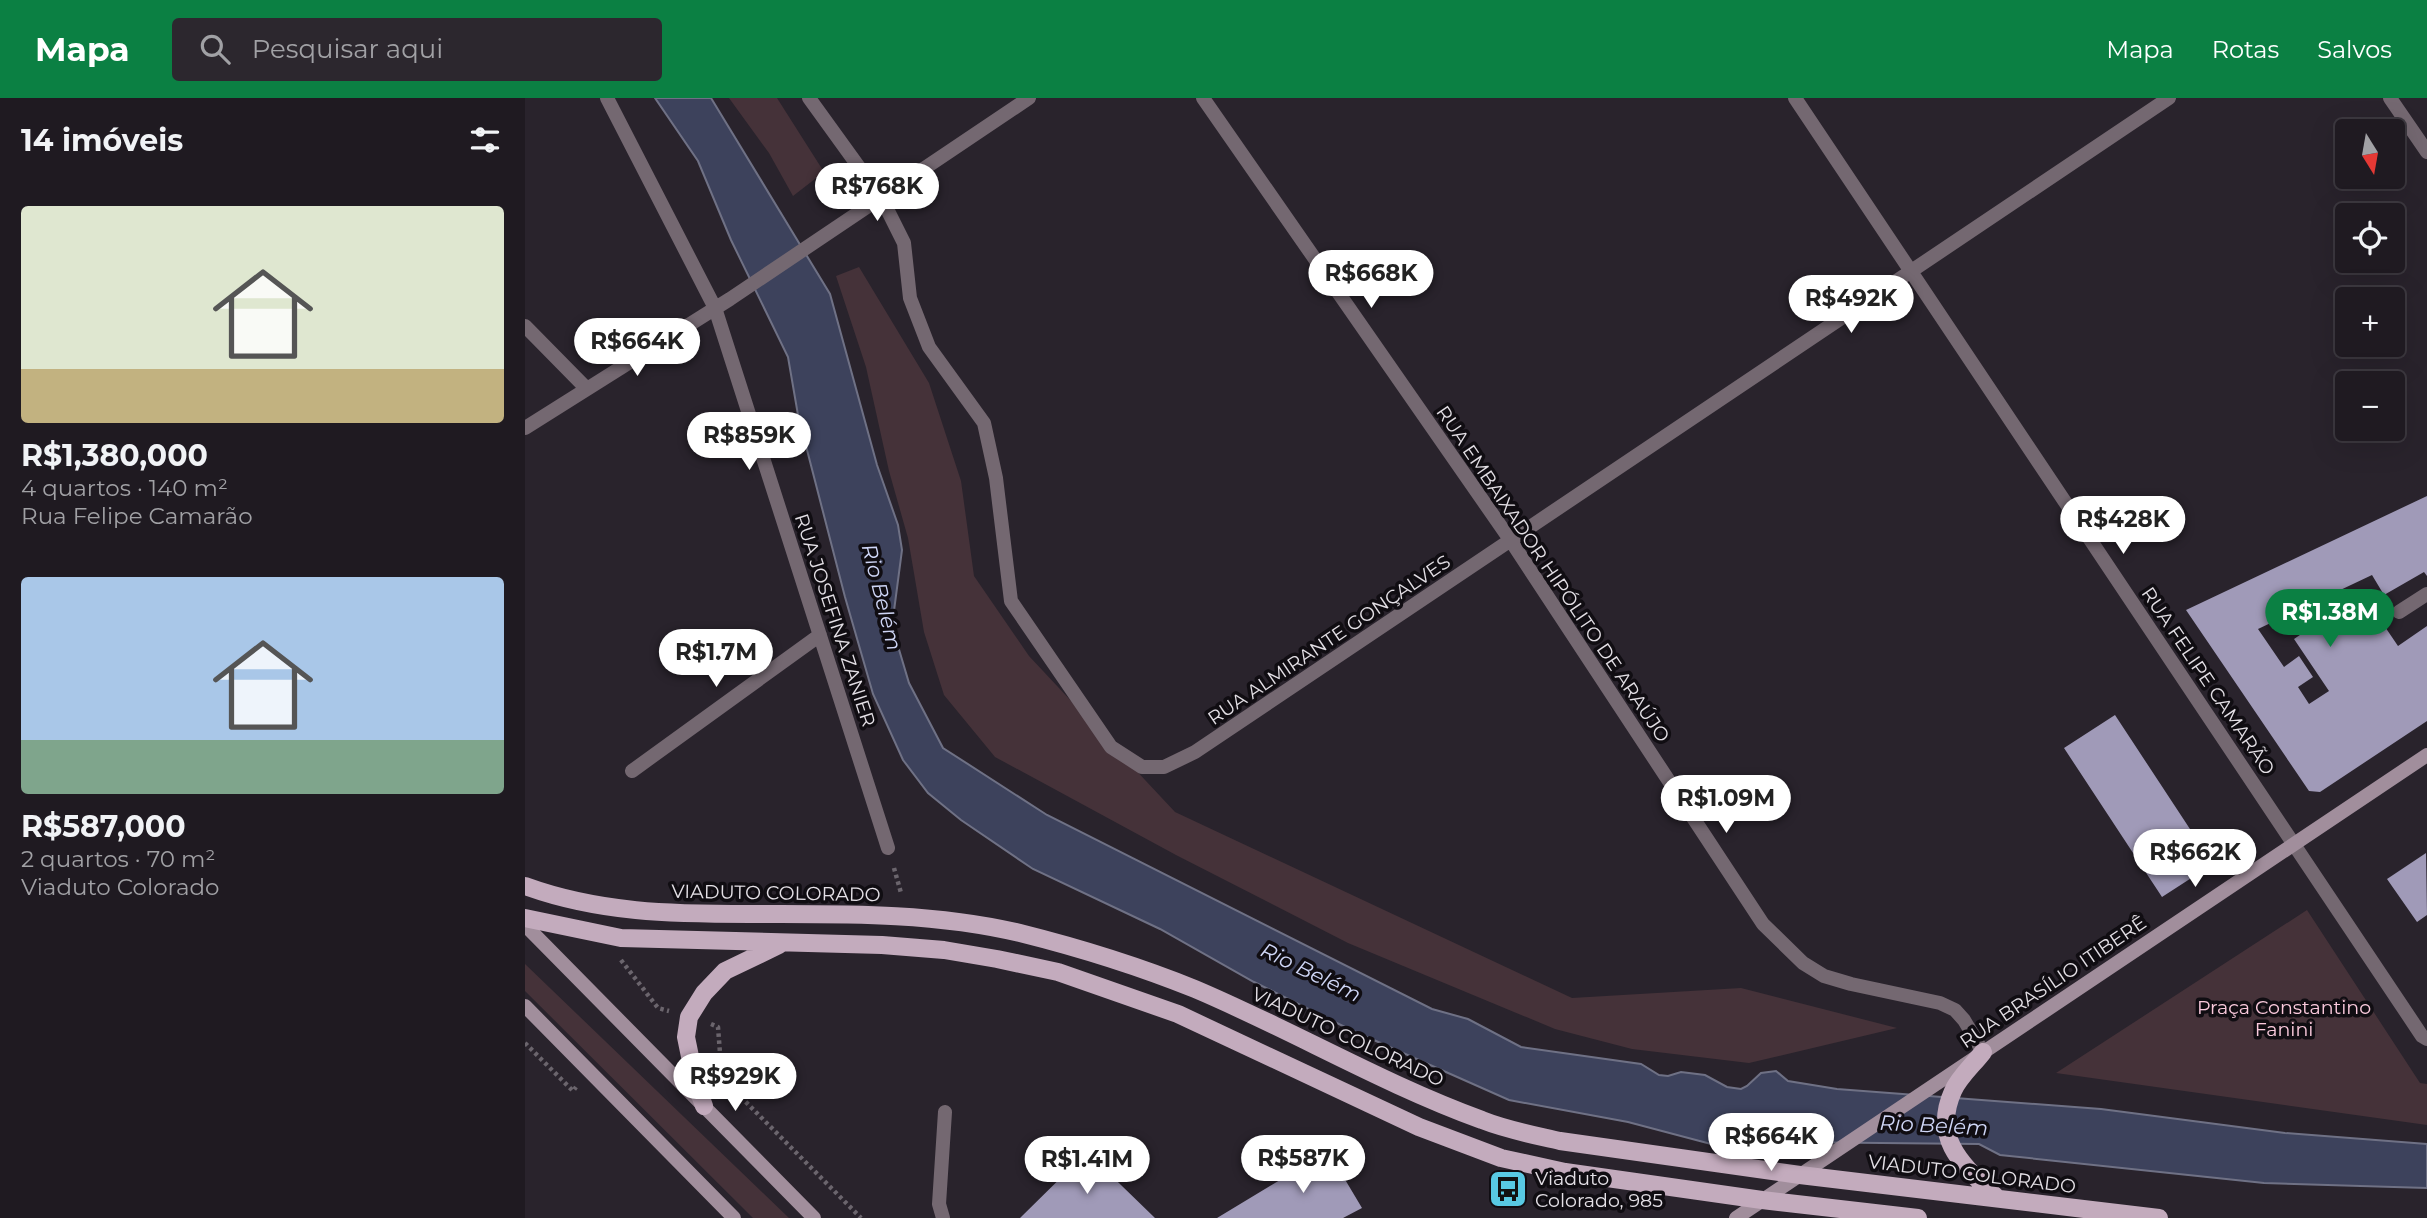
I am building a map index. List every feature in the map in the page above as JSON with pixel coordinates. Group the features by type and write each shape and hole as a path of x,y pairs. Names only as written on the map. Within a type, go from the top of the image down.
{"main road":[{"name":"RUA BRASÍLIO ITIBERÊ","path":"1735,1218 2427,755"},
{"name":"VIADUTO COLORADO","path":"525,886 591,905 651,912 908,918 952,921 1016,932 1131,964 1246,1012 1432,1100 1484,1121 1527,1134 1560,1142 1800,1175 2159,1218"},
{"path":"525,918 621,938 882,945 944,950 1058,972 1178,1014 1384,1112 1491,1154 1565,1172 1762,1200 1918,1218"},
{"path":"525,925 814,1218"},
{"path":"704,1106 695,1081 686,1037 689,1017 704,993 725,971 782,944"},
{"path":"525,1006 734,1218"},
{"path":"1983,1052 1953,1089 1946,1115 1947,1133 1950,1147 1964,1166 1996,1197"}],"street":[{"name":"RUA JOSEFINA ZANIER","path":"607,98 715,308 888,848"},
{"name":"RUA ALMIRANTE GONÇALVES","path":"809,98 882,199 904,243 910,298 929,347 984,423 996,478 1011,601 1111,747 1142,767 1164,767 1195,752 2169,98"},
{"path":"525,428 852,219 1028,98"},
{"name":"RUA EMBAIXADOR HIPÓLITO DE ARAÚJO","path":"1203,98 1511,541 1763,924 1803,963 1824,976 1940,1003 1955,1010 1983,1052"},
{"name":"RUA FELIPE CAMARÃO","path":"1794,98 2422,1036 2427,1039"},
{"path":"2390,98 2427,152"},
{"path":"525,326 586,389"},
{"path":"2399,612 2427,594"},
{"path":"632,771 820,635"},
{"path":"943,1218 939,1204 945,1112"}],"path":[{"path":"888,848 908,918"},
{"path":"618,957 658,1008"},
{"path":"718,1027 721,1066 730,1086 861,1218"},
{"path":"525,1043 573,1091"}],"green space":[{"path":"729,98 777,98 824,172 793,196 769,153"},
{"path":"859,267 929,383 961,481 974,576 1029,656 1175,812 1572,998 1741,988 1897,1028 1749,1063 1632,1049 1555,1029 1348,943 1176,855 995,757 944,695 924,632 908,538 889,471 866,367 836,276"},
{"name":"Praça Constantino Fanini","path":"2307,910 2420,1083 2427,1084 2427,1125 2056,1073"},
{"path":"525,964 789,1218 753,1218 525,991"}],"water":[{"name":"Rio Belém","path":"655,98 711,98 830,294 877,465 898,525 902,550 892,626 909,683 943,748 1047,815 1432,1009 1468,1019 1521,1047 1641,1064 1659,1075 1668,1076 1681,1072 1705,1075 1727,1087 1741,1089 1761,1073 1776,1071 1788,1081 1837,1089 2101,1109 2285,1133 2427,1144 2427,1188 2264,1183 2000,1155 1979,1144 1711,1144 1628,1122 1509,1100 1349,1029 1254,982 1160,929 1033,869 961,820 928,793 903,760 873,694 845,597 798,415 788,357 731,240 698,161"}],"building":[{"path":"2427,496 2427,576 2424,572 2384,595 2372,575 2258,629 2284,667 2299,656 2313,677 2298,687 2309,704 2329,691 2294,639 2362,593 2398,646 2427,626 2427,721 2320,792 2309,791 2186,610"},
{"path":"2115,715 2213,864 2162,897 2064,748"},
{"path":"2426,853 2427,915 2417,922 2387,879"},
{"path":"1328,1151 1362,1208 1343,1218 1217,1218"},
{"path":"1087,1152 1155,1218 1020,1218"}],"place":[{"name":"Viaduto Colorado, 985","path":"1508,1189"}]}
